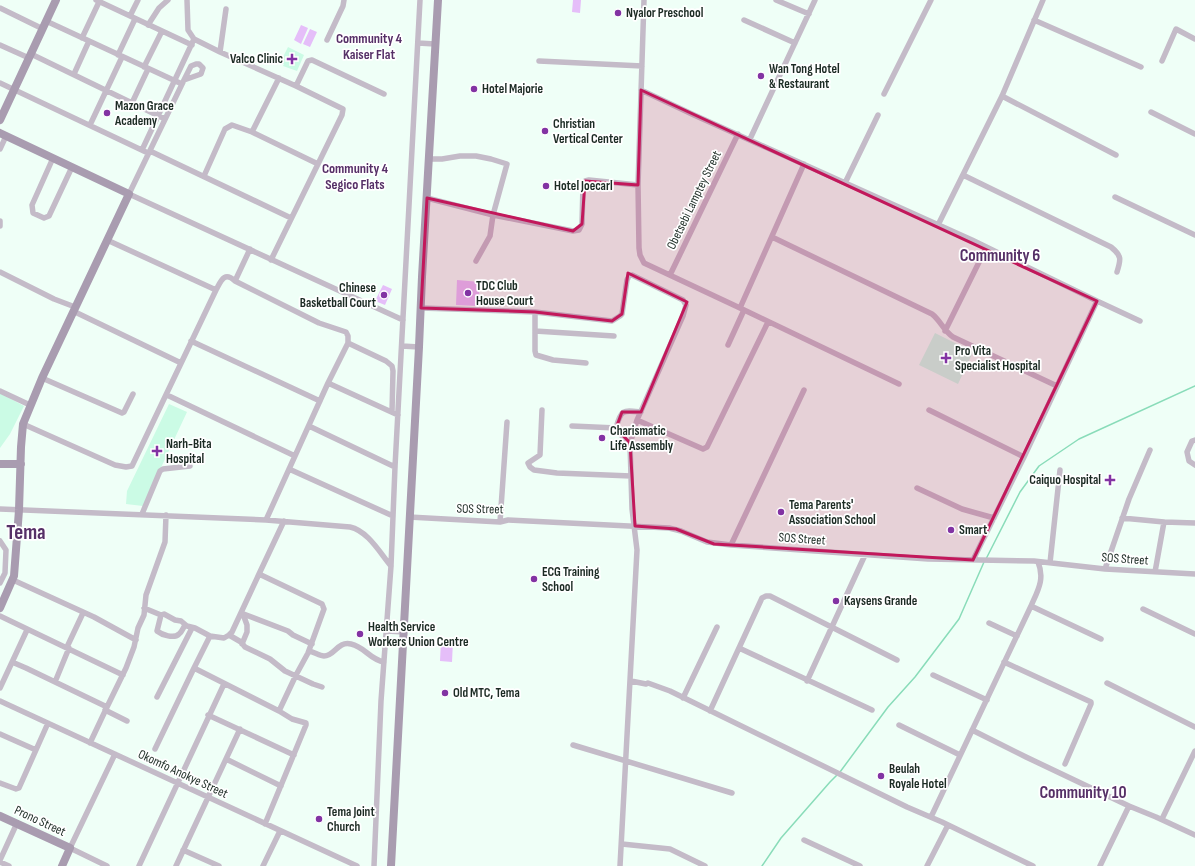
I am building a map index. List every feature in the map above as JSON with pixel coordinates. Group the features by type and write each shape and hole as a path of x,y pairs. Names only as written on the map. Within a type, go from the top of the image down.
{"main road":[{"path":"0,120 56,0"},
{"path":"391,866 438,0"},
{"path":"0,608 13,580 16,557 23,424 42,378 129,194 3,135"},
{"path":"0,464 20,464"},
{"name":"Prono Street","path":"0,816 70,848"},
{"path":"62,866 70,848"}],"street":[{"path":"130,16 138,0"},
{"path":"148,25 159,8 168,0"},
{"path":"142,150 193,42 188,30 187,0"},
{"path":"326,40 343,6 344,0"},
{"path":"374,866 420,0"},
{"path":"644,0 638,185 640,255 646,264 899,384"},
{"path":"776,0 809,14"},
{"path":"750,139 815,0"},
{"path":"884,94 931,0"},
{"path":"938,225 1002,96 1043,0"},
{"path":"82,38 98,1 162,31 220,52 279,78 342,110 342,115 271,260"},
{"path":"0,8 82,38 175,81 183,82 129,194 403,320"},
{"path":"220,52 226,9"},
{"path":"90,125 107,90 135,19"},
{"path":"744,20 795,43"},
{"path":"1034,20 1141,67"},
{"path":"1162,61 1176,29 1195,39"},
{"path":"132,103 162,31"},
{"path":"74,74 89,41"},
{"path":"418,43 435,44"},
{"path":"0,45 74,74 165,119"},
{"path":"296,86 308,61 312,60 384,94"},
{"path":"539,61 642,66"},
{"path":"252,132 279,78"},
{"path":"0,83 142,150 204,176 292,218"},
{"path":"641,90 938,225 1140,321"},
{"path":"1002,96 1116,155"},
{"path":"1151,112 1195,134"},
{"path":"845,183 878,115"},
{"path":"204,176 227,127 235,125 318,164"},
{"name":"Obetsebi Lamptey Street","path":"670,275 738,134"},
{"path":"0,149 3,135"},
{"path":"429,159 476,156 507,164 493,215 490,236 476,261"},
{"path":"53,158 32,205 33,213 40,217 44,218 49,216 72,167"},
{"path":"728,345 772,237 804,164"},
{"path":"963,175 1111,248 1118,253 1120,260 1117,272"},
{"path":"427,198 493,215 575,231 580,228 582,224 583,184 585,181 589,180 638,185"},
{"path":"1115,197 1195,235"},
{"path":"0,221 0,226"},
{"path":"772,237 932,314 945,331 959,340 1057,386"},
{"path":"107,240 216,290"},
{"path":"945,331 986,248"},
{"path":"235,281 250,249"},
{"path":"0,272 181,363"},
{"path":"421,308 535,312 612,321 622,314 627,280 629,276 632,275 683,300 686,305 683,316 637,420 630,442 633,516 637,550 627,762 620,866"},
{"path":"23,424 115,465 131,467 167,395 216,290 223,278 230,277 235,281 319,322 346,332 348,336 348,343 294,456 266,520"},
{"path":"973,560 1098,301"},
{"path":"535,312 534,352 538,356 553,360 586,363"},
{"path":"637,420 703,449 707,448 768,322"},
{"path":"535,331 614,336"},
{"path":"191,341 320,401"},
{"path":"348,343 386,361 392,366 392,412"},
{"path":"402,346 419,347"},
{"path":"42,378 122,413 124,412 133,394"},
{"path":"328,383 398,415"},
{"path":"731,545 804,390"},
{"path":"0,391 30,405"},
{"path":"167,395 294,456"},
{"path":"542,410 540,456 528,463 534,470 557,473 631,476"},
{"path":"616,428 622,412 627,410 641,412"},
{"path":"929,410 1024,457"},
{"path":"500,522 507,422"},
{"path":"308,426 395,467"},
{"path":"572,426 616,428"},
{"path":"616,428 625,440 630,442"},
{"path":"1195,440 1192,441 1187,452 1189,461 1195,465"},
{"path":"1104,569 1129,499 1150,450"},
{"path":"142,514 160,471 163,469 190,466"},
{"path":"289,470 393,516"},
{"path":"1050,563 1060,470"},
{"path":"917,488 962,509 994,518"},
{"path":"0,508 284,521 354,528 366,536 391,566"},
{"path":"90,743 123,675 134,647 146,595 166,542 166,515"},
{"name":"SOS Street","path":"409,517 500,522 508,520 635,526 676,529 703,541 731,545 973,560 1038,562 1104,569 1195,574"},
{"path":"1122,518 1195,523"},
{"path":"144,608 181,621 185,625 210,636 224,638 229,635 242,613 284,521"},
{"path":"1155,572 1164,522"},
{"path":"0,541 6,550 5,573 0,583"},
{"path":"807,680 865,554"},
{"path":"931,817 1031,606 1042,578 1038,562"},
{"path":"259,574 322,604 324,609 309,651 279,711"},
{"path":"13,580 136,640"},
{"path":"710,710 762,598 766,596 770,596 898,660"},
{"path":"1031,606 1101,639"},
{"path":"1143,609 1195,634"},
{"path":"55,682 83,613"},
{"path":"242,613 247,625 247,632 242,644"},
{"path":"242,613 288,631 298,638 312,644"},
{"path":"161,615 157,631 161,634 176,636 185,625"},
{"path":"0,616 123,675"},
{"path":"989,623 1017,636"},
{"path":"683,698 717,627"},
{"path":"157,697 192,628"},
{"path":"0,688 27,630"},
{"path":"387,631 404,632"},
{"path":"229,635 242,644 245,648 267,658 284,670 322,687"},
{"path":"156,749 210,636"},
{"path":"309,651 324,656 330,654 337,647 344,644 351,644 359,646 376,660 384,662"},
{"path":"739,648 872,710"},
{"path":"12,662 106,708 127,721"},
{"path":"1004,662 1091,702 1065,764"},
{"path":"194,668 292,719 306,724 265,824"},
{"path":"933,675 987,700"},
{"path":"631,681 646,684 648,683 710,710 907,808 931,817 1033,866"},
{"path":"139,866 208,715 224,684"},
{"path":"1107,684 1195,727"},
{"name":"Okomfo Anokye Street","path":"0,701 357,866"},
{"path":"208,715 294,755"},
{"path":"0,783 14,789 18,788 48,723"},
{"path":"899,725 960,755"},
{"path":"176,866 240,729"},
{"path":"972,730 1129,806 1195,835"},
{"path":"0,734 36,750"},
{"path":"573,746 732,793"},
{"path":"1162,820 1195,751"},
{"path":"107,866 70,848 115,754"},
{"path":"226,759 281,786"},
{"path":"1100,866 1129,806"},
{"path":"9,866 0,861 16,823"},
{"path":"927,866 948,825"},
{"path":"263,866 280,831"},
{"path":"804,840 860,866"},
{"path":"622,844 670,849 705,866"},
{"path":"183,850 219,866"}],"highlighted area":[{"path":"641,90 1097,301 973,560 714,544 676,529 635,526 630,443 616,428 622,412 641,412 687,302 628,273 622,314 612,321 535,312 421,308 427,198 573,231 582,224 585,181 638,185"}],"shaded area":[{"path":"573,0 581,0 580,13 572,12"},
{"path":"301,25 308,28 301,44 294,40"},
{"path":"310,29 317,32 310,47 303,44"},
{"name":"Valco Clinic","path":"288,47 304,55 297,71 283,66 284,64 280,63"},
{"name":"TDC Club House Court","path":"457,280 480,282 478,306 456,305"},
{"name":"Chinese Basketball Court","path":"383,285 392,289 385,305 375,301"},
{"name":"Pro Vita Specialist Hospital","path":"935,333 973,352 958,384 919,365"},
{"path":"0,393 24,406 10,434 0,448"},
{"name":"Narh-Bita Hospital","path":"169,404 187,412 143,506 126,504 127,491"},
{"path":"441,640 453,641 452,662 440,661"}],"waterway":[{"path":"986,559 1020,492 1039,466 1079,439 1195,386"},
{"path":"840,772 888,707 915,677 959,619 984,562"},
{"path":"762,866 781,838 837,775"}],"place":[{"name":"Nyalor Preschool","path":"618,13"},
{"name":"Valco Clinic","path":"292,59"},
{"name":"Wan Tong Hotel & Restaurant","path":"761,76"},
{"name":"Hotel Majorie","path":"474,89"},
{"name":"Mazon Grace Academy","path":"107,113"},
{"name":"Christian Vertical Center","path":"545,131"},
{"name":"Hotel Joecarl","path":"546,186"},
{"name":"TDC Club House Court","path":"468,293"},
{"name":"Chinese Basketball Court","path":"384,295"},
{"name":"Pro Vita Specialist Hospital","path":"946,358"},
{"name":"Charismatic Life Assembly","path":"602,438"},
{"name":"Narh-Bita Hospital","path":"157,451"},
{"name":"Caiquo Hospital","path":"1110,480"},
{"name":"Tema Parents' Association School","path":"781,512"},
{"name":"Smart","path":"951,530"},
{"name":"ECG Training School","path":"534,579"},
{"name":"Kaysens Grande","path":"836,601"},
{"name":"Health Service Workers Union Centre","path":"360,634"},
{"name":"Old MTC, Tema","path":"445,693"},
{"name":"Beulah Royale Hotel","path":"881,776"},
{"name":"Tema Joint Church","path":"319,819"}],"district":[{"name":"Community 4 Kaiser Flat","path":"369,46"},
{"name":"Community 4 Segico Flats","path":"355,176"},
{"name":"Community 6","path":"1000,256"},
{"name":"Tema","path":"26,532"},
{"name":"Community 10","path":"1083,793"}]}
